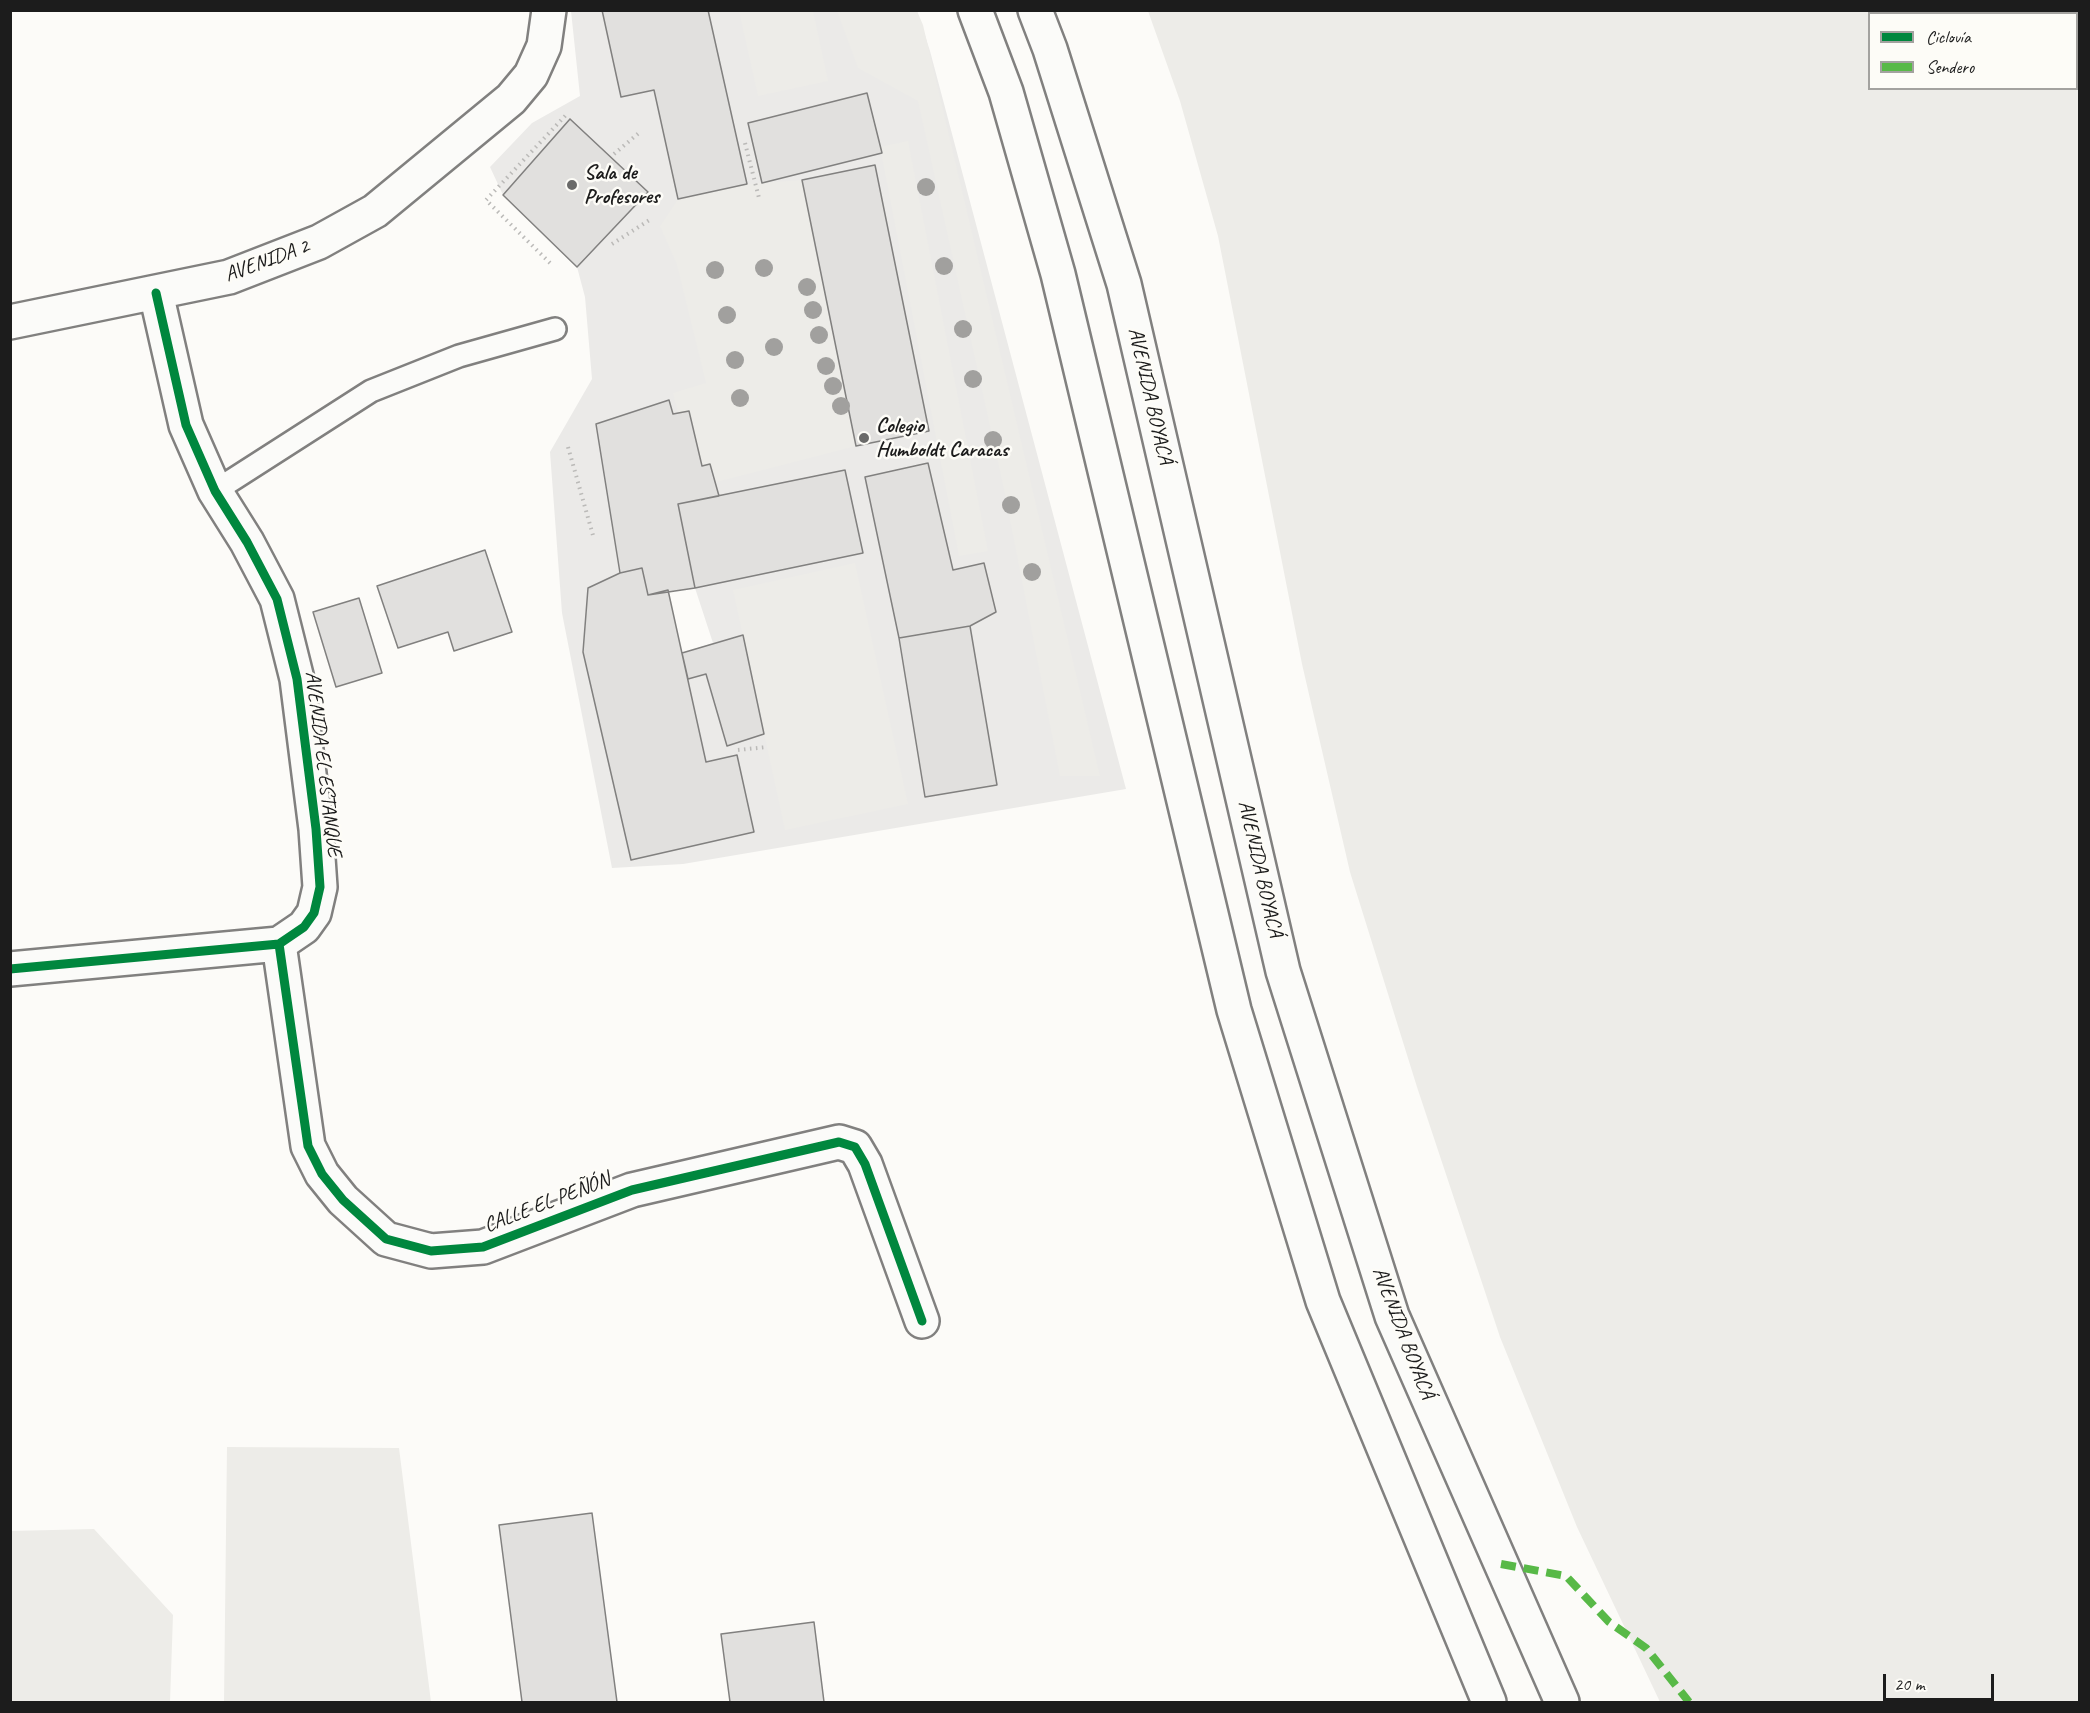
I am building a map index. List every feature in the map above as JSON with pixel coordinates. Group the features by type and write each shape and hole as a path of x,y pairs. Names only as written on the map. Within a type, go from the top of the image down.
{"main road":[{"name":"AVENIDA 2","path":"10,322 229,277 319,242 375,211 511,99 531,75 544,46 549,10"},
{"path":"975,10 1006,92 1058,274 1234,1010 1323,1301 1489,1702"},
{"name":"AVENIDA BOYACÁ","path":"1035,10 1050,50 1124,284 1287,982 1392,1316 1562,1702"},
{"name":"AVENIDA EL ESTANQUE","path":"10,969 279,944 304,927 314,913 320,887 316,829 297,678 277,599 247,542 215,491 186,425 156,293"},
{"name":"CALLE EL PEÑÓN","path":"279,944 308,1146 322,1174 343,1200 386,1239 431,1251 483,1247 632,1190 839,1142 855,1147 865,1164 922,1321"}],"lane":[{"path":"215,491 371,391 459,356 555,329"}],"path":[{"path":"550,263 486,200 566,115"},
{"path":"614,153 640,132"},
{"path":"745,143 759,198"},
{"path":"612,244 651,219"},
{"path":"568,447 594,539"},
{"path":"738,750 767,747"}],"shaded area":[{"name":"Colegio Humboldt Caracas","path":"571,11 917,11 930,51 1126,789 683,864 612,868 562,613 550,452 592,379 585,297 577,267 503,195 490,167 532,123 580,96","holes":["710,464 719,496 845,470 862,553 695,588 713,643 682,653 668,590"]},
{"path":"739,11 813,11 828,81 758,96"},
{"path":"837,11 917,11 923,25 1100,776 1060,776 1005,494 918,101 858,68"},
{"path":"1148,11 2079,11 2079,1702 1660,1702 1577,1527 1500,1337 1417,1087 1350,872 1302,664 1218,236 1180,101"},
{"path":"908,141 988,551 959,556 880,147"},
{"path":"802,180 856,446 697,487 673,393 706,383 677,265 660,226 678,199 747,184"},
{"path":"855,563 908,804 785,830 733,590"},
{"path":"227,1447 399,1448 431,1702 224,1702"},
{"path":"94,1529 173,1615 170,1702 11,1702 11,1531"}],"building":[{"path":"602,10 708,10 747,184 678,199 654,90 621,97"},
{"path":"867,93 882,153 762,183 748,123"},
{"path":"570,119 648,192 577,267 503,195"},
{"path":"875,165 929,431 856,446 802,180"},
{"path":"669,400 673,414 689,411 702,466 710,464 719,496 678,504 695,588 648,595 642,568 620,573 596,424"},
{"path":"928,463 953,570 984,563 996,612 970,626 899,638 865,477"},
{"path":"845,470 863,553 695,588 678,504"},
{"path":"485,550 512,632 454,651 448,632 398,648 377,586"},
{"path":"642,568 648,595 668,590 706,762 737,755 754,832 631,860 583,652 588,588 620,573"},
{"path":"359,598 382,673 336,687 313,612"},
{"path":"970,626 997,785 925,797 899,638"},
{"path":"743,635 764,734 727,746 706,674 688,679 682,653"},
{"path":"592,1513 617,1702 522,1702 499,1525"},
{"path":"814,1622 824,1702 730,1702 721,1634"}],"marked path":[{"path":"1501,1564 1566,1576 1609,1622 1646,1648 1689,1702"}],"cycle path":[{"path":"10,969 279,944 304,927 314,913 320,887 316,829 297,679 277,599 247,542 215,491 186,425 156,293"},
{"path":"279,944 308,1146 322,1174 343,1200 386,1239 431,1251 483,1247 632,1190 839,1142 855,1147 865,1164 922,1321"}],"place":[{"name":"Sala de Profesores","path":"572,185"},
{"name":"Colegio Humboldt Caracas","path":"864,438"}]}
